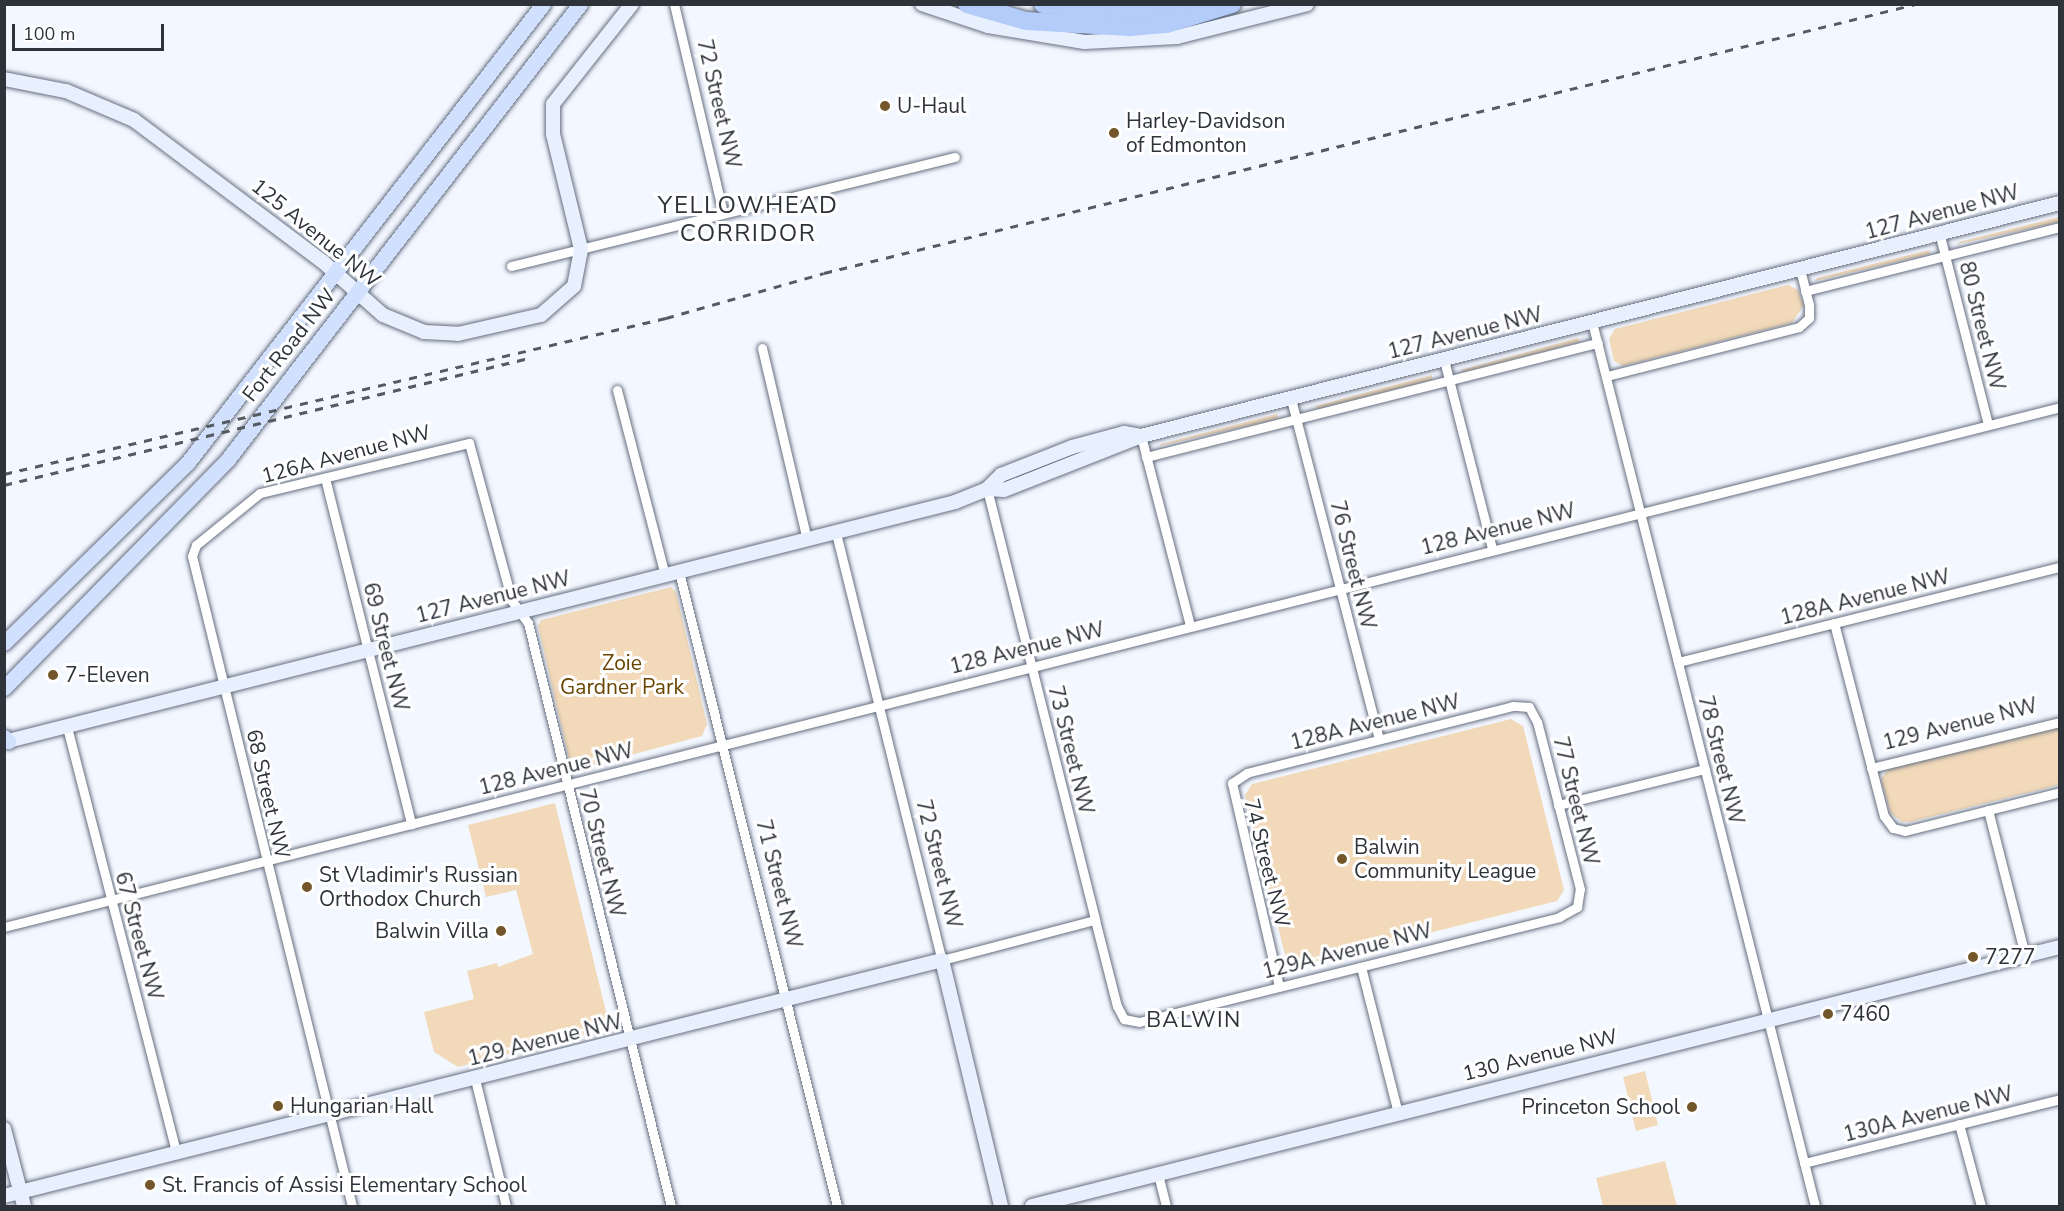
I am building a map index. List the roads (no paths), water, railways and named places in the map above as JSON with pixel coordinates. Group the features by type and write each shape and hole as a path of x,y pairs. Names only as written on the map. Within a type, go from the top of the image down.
{"highway":[{"path":"967,4 1026,21 1130,27 1167,24 1232,4"},
{"path":"1043,4 1119,11 1187,4"}],"main road":[{"name":"Fort Road NW","path":"4,643 164,489 543,4"},
{"name":"Fort Road NW","path":"4,688 213,476 580,4"},
{"path":"4,651 19,630"}],"street":[{"path":"581,249 552,114 559,94 632,4"},
{"name":"72 Street NW","path":"674,4 723,213"},
{"path":"922,4 988,26 1046,38 1113,42 1177,37 1307,4"},
{"name":"125 Avenue NW","path":"4,79 66,91 134,120 335,273 383,315 413,329 438,334 476,331 532,318 561,302 579,275 581,249"},
{"path":"511,267 955,157"},
{"name":"127 Avenue NW","path":"6,740 369,651 954,502 987,489 1001,475 1072,447 1124,434 1141,436 1291,399 1940,236 2060,203"},
{"name":"127 Avenue NW","path":"1805,291 2060,227"},
{"name":"80 Street NW","path":"1940,236 1988,425"},
{"path":"1607,376 1799,327 1809,318 1800,270"},
{"name":"78 Street NW","path":"1592,322 1815,1206"},
{"name":"127 Avenue NW","path":"1146,457 1598,343"},
{"path":"762,348 807,540"},
{"path":"1444,360 1492,549"},
{"name":"71 Street NW","path":"617,390 722,745 837,1206"},
{"name":"76 Street NW","path":"1291,399 1379,740"},
{"name":"128 Avenue NW","path":"4,927 1190,625 2060,407"},
{"path":"1141,436 1190,625"},
{"name":"126A Avenue NW","path":"193,563 196,545 260,494 469,443"},
{"name":"70 Street NW","path":"469,443 512,601 528,623 672,1206"},
{"name":"69 Street NW","path":"325,478 411,824"},
{"name":"73 Street NW","path":"987,489 1117,1006 1124,1019"},
{"name":"72 Street NW","path":"836,532 1001,1206"},
{"name":"68 Street NW","path":"193,563 352,1206"},
{"name":"128A Avenue NW","path":"1678,662 2060,567"},
{"path":"1834,623 1884,816 1893,828 1905,831 2060,792"},
{"name":"128A Avenue NW","path":"1232,783 1247,773 1513,706 1529,707"},
{"name":"77 Street NW","path":"1529,707 1537,722 1580,889 1578,907"},
{"name":"129 Avenue NW","path":"1871,768 2060,722"},
{"name":"67 Street NW","path":"67,726 177,1154"},
{"path":"1558,805 1705,769"},
{"name":"74 Street NW","path":"1232,783 1279,987"},
{"path":"1988,810 2025,955"},
{"name":"129A Avenue NW","path":"1124,1019 1139,1022 1559,916 1578,907"},
{"name":"129 Avenue NW","path":"4,1196 631,1040 1095,920"},
{"name":"130 Avenue NW","path":"1032,1206 2060,947"},
{"path":"1361,967 1398,1113"},
{"path":"475,1079 506,1206"},
{"name":"130A Avenue NW","path":"1804,1163 2060,1099"},
{"path":"1959,1124 1981,1206"},
{"path":"4,1129 24,1206"},
{"path":"1158,1174 1166,1206"}],"railway":[{"path":"4,474 666,318 824,273 1916,4"},
{"path":"4,485 529,358"}],"place":[{"name":"U-Haul","path":"885,106"},
{"name":"Harley-Davidson of Edmonton","path":"1114,133"},
{"name":"7-Eleven","path":"53,675"},
{"name":"Balwin Community League","path":"1342,859"},
{"name":"St Vladimir's Russian Orthodox Church","path":"307,887"},
{"name":"Balwin Villa","path":"501,931"},
{"name":"7277","path":"1973,957"},
{"name":"7460","path":"1828,1014"},
{"name":"Hungarian Hall","path":"278,1106"},
{"name":"Princeton School","path":"1692,1107"},
{"name":"St. Francis of Assisi Elementary School","path":"150,1185"}],"district":[{"name":"YELLOWHEAD CORRIDOR","path":"748,220"},
{"name":"BALWIN","path":"1194,1021"}],"park label":[{"name":"Zoie Gardner Park","path":"622,675"}]}
